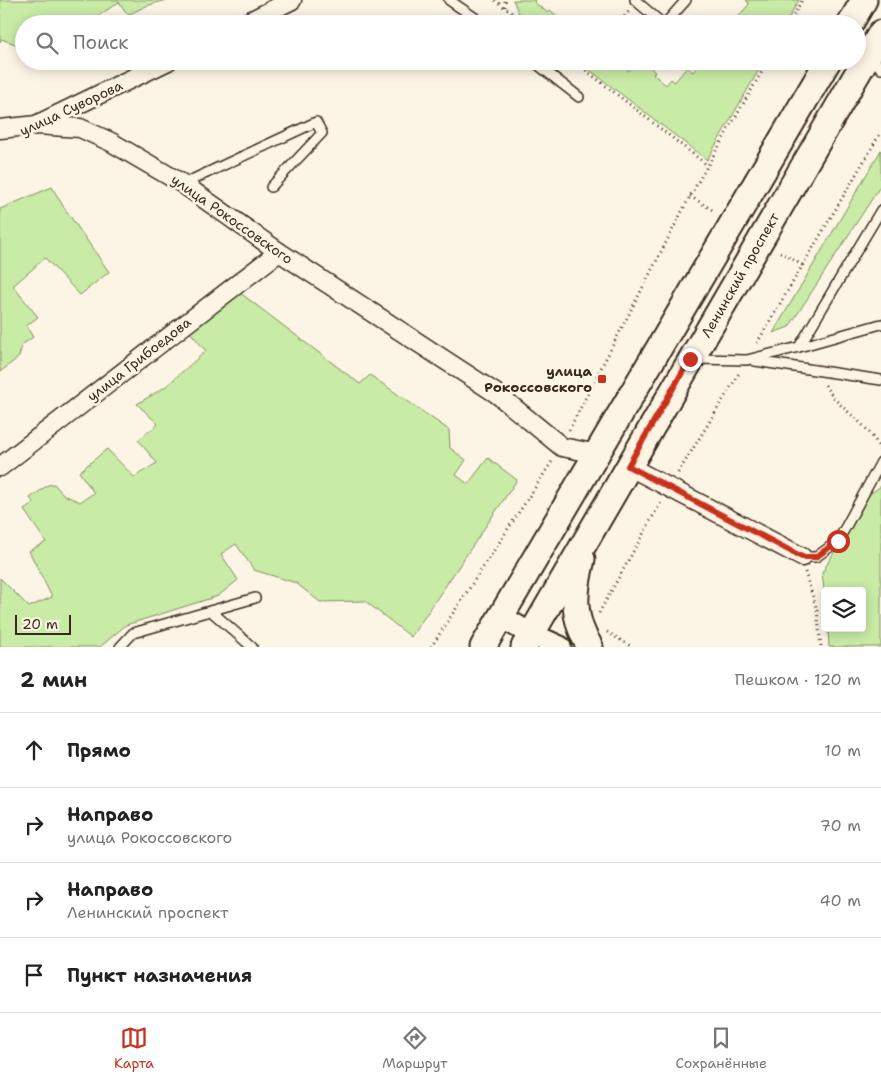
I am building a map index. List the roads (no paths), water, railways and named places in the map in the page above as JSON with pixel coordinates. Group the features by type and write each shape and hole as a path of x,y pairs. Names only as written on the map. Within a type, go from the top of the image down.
{"main road":[{"path":"855,15 864,0"},
{"name":"Ленинский проспект","path":"866,69 877,51"},
{"path":"489,645 501,617 823,70"},
{"name":"Ленинский проспект","path":"527,640 690,359 865,70"},
{"path":"588,536 579,573 576,602 577,619 581,632 597,637"}],"street":[{"path":"260,15 284,2"},
{"name":"улица Суворова","path":"0,140 37,125 150,70"},
{"name":"улица Рокоссовского","path":"0,129 37,125 80,128 111,142 183,184 279,252 497,394 562,447 598,454"},
{"name":"улица Грибоедова","path":"0,467 279,252"},
{"path":"628,466 802,557"},
{"path":"501,617 527,640 560,647"}],"lane":[{"path":"449,0 471,15"},
{"path":"635,0 653,15"},
{"path":"672,15 686,0"},
{"path":"545,70 579,96"},
{"path":"183,184 316,122 322,132 271,187"},
{"path":"799,347 881,210"},
{"path":"747,360 881,324"},
{"path":"690,359 747,360 881,380"},
{"path":"802,557 816,557 838,541 881,462"},
{"path":"120,647 133,633 255,598"},
{"path":"211,611 252,647"}],"place":[{"name":"улица Рокоссовского","path":"602,379"}]}
